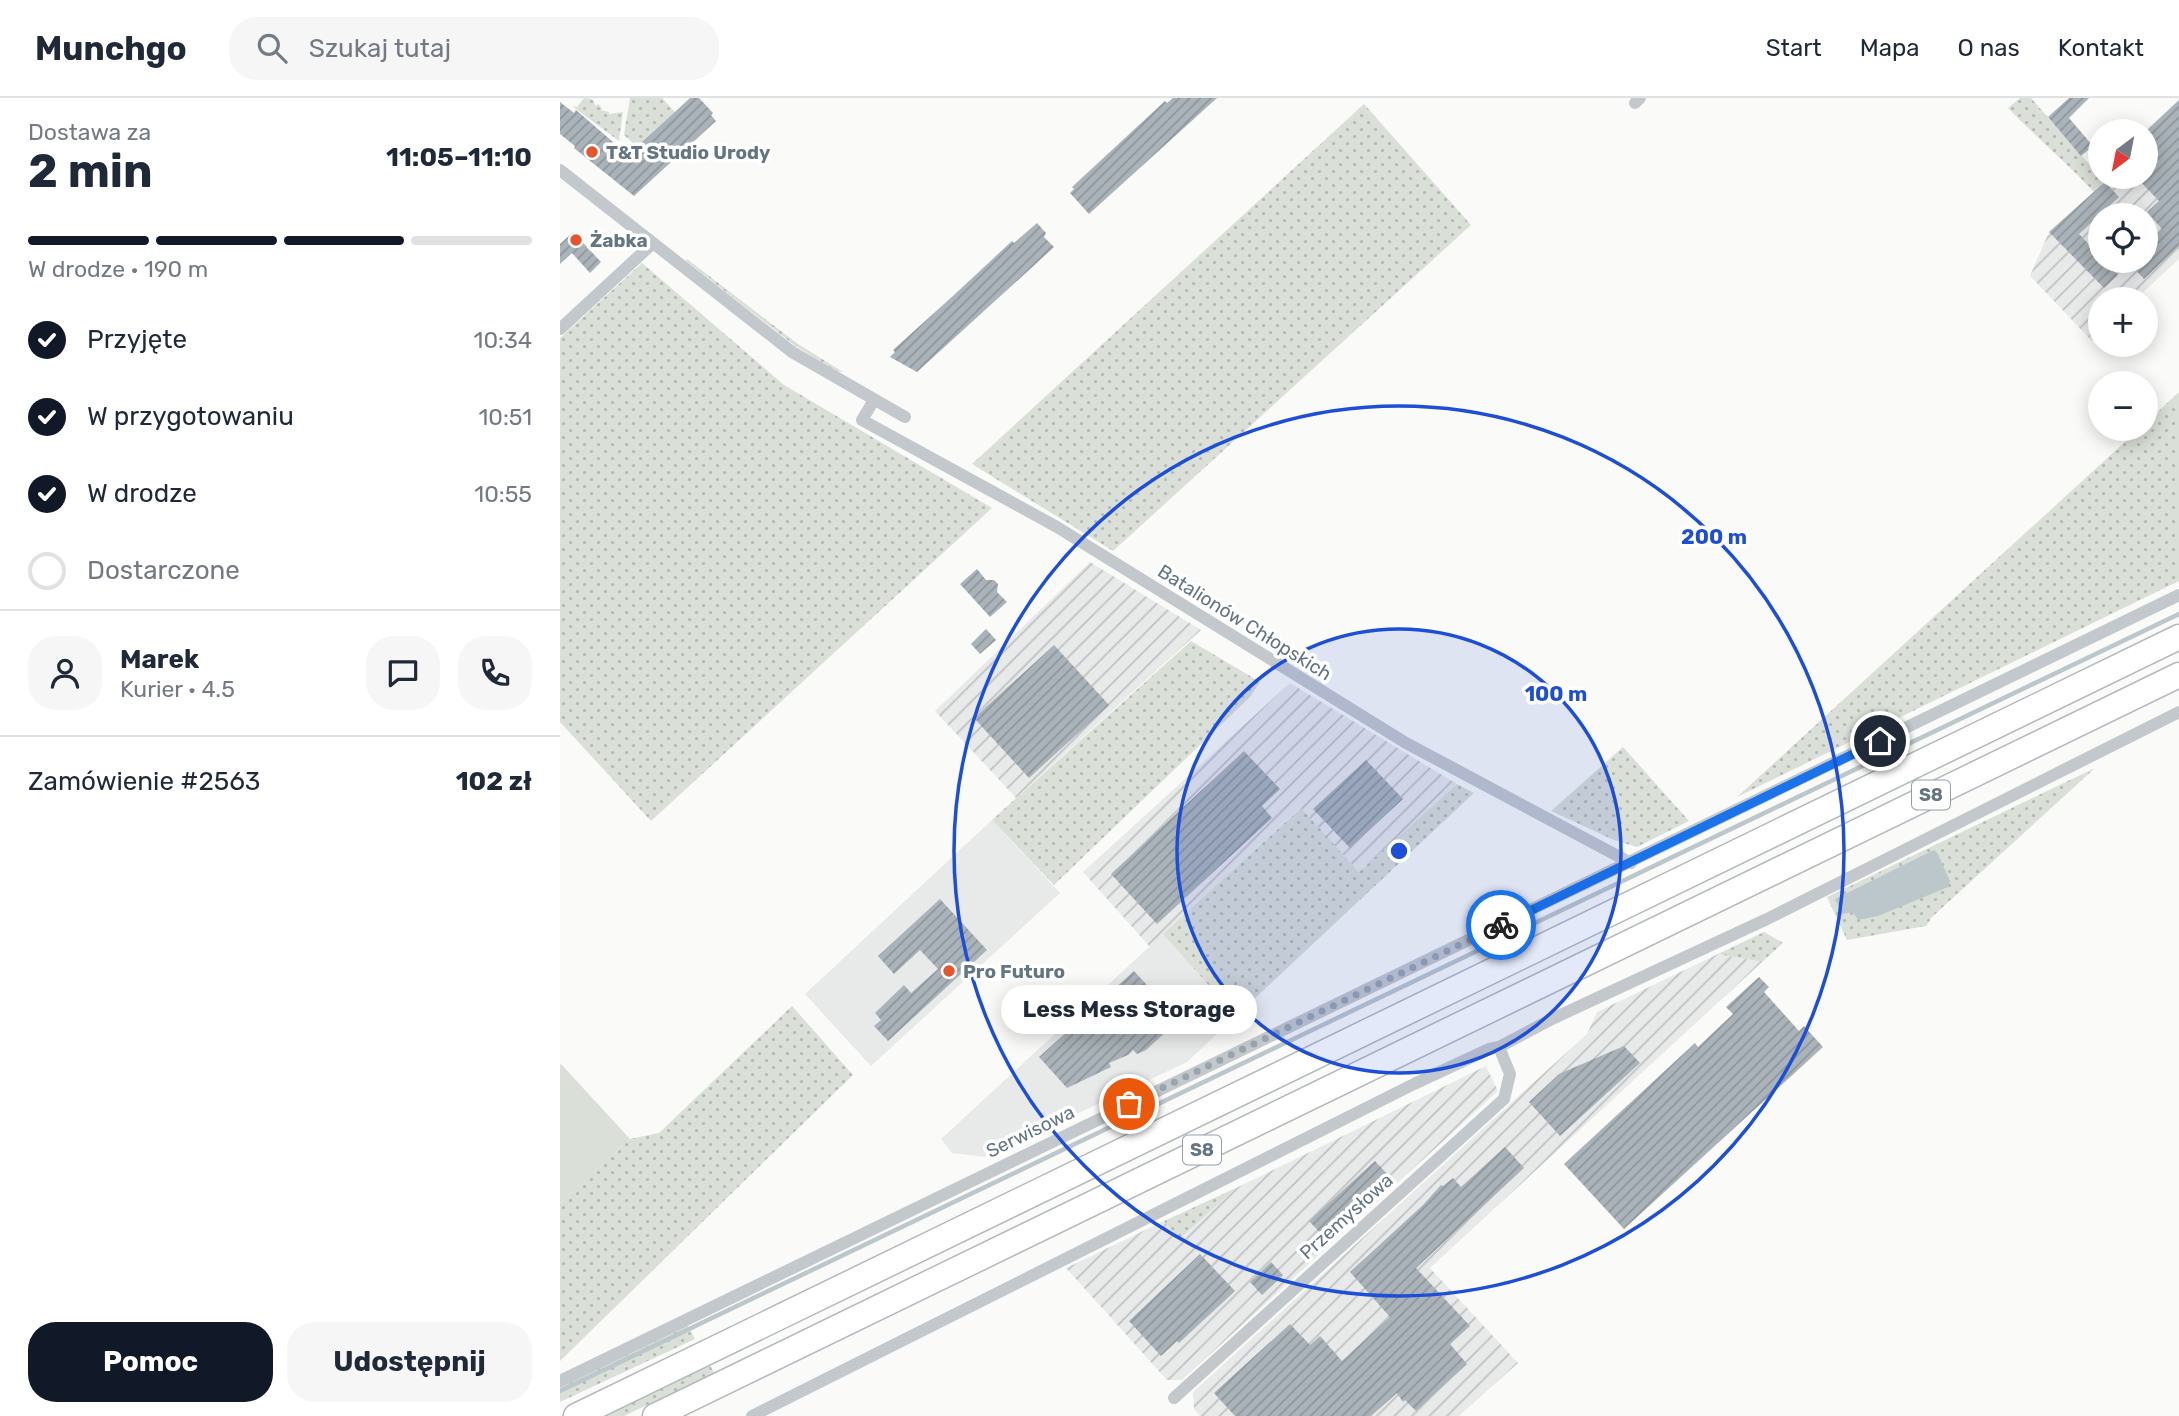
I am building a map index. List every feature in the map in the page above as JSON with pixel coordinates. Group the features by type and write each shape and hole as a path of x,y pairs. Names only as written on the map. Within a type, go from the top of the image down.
{"highway":[{"name":"S8","path":"576,1416 2179,636"},
{"name":"S8","path":"655,1416 2179,675"}],"street":[{"path":"560,170 792,352 905,417"},
{"path":"560,329 652,244"},
{"name":"Batalionów Chłopskich","path":"874,400 862,419 1057,527 1406,743 1631,863"},
{"name":"Serwisowa","path":"560,1381 2179,595"},
{"path":"752,1416 1414,1084 1489,1049 1499,1047 1552,1019 1767,919 2179,712"},
{"name":"Przemysłowa","path":"1174,1398 1504,1099 1510,1074 1499,1047"}],"shaded area":[{"path":"584,98 592,99 596,106 598,104 601,110 609,114 623,112 619,141 572,106 577,107"},
{"path":"630,98 662,98 675,112 631,152 627,148 632,142 624,135"},
{"path":"2020,98 2031,98 2088,163 2088,186 2073,170 2008,108"},
{"path":"2179,100 2179,259 2149,287 2088,287 2088,337 2030,276 2049,232 2097,189 2158,189 2158,119"},
{"path":"1364,104 1471,225 1113,551 972,464"},
{"path":"687,259 798,344 843,372 836,371 794,345 686,261"},
{"path":"642,263 784,385 992,508 651,821 560,722 560,338"},
{"path":"2179,392 2179,581 1737,797 2126,441 2158,441 2158,412"},
{"path":"1090,562 1201,630 1016,798 935,711"},
{"path":"1191,641 1260,682 1250,697 1054,885 992,820"},
{"path":"1290,683 1457,784 1359,872 1300,808 1150,947 1083,872"},
{"path":"1623,747 1689,821 1637,847 1614,840 1551,811"},
{"path":"2095,768 1932,917 1926,926 1847,940 1827,897"},
{"path":"1457,784 1474,793 1236,1016 1163,934 1301,808 1359,872"},
{"path":"992,820 1060,893 871,1066 805,994"},
{"path":"1934,850 1950,881 1948,887 1878,916 1858,920 1853,912 1842,914 1835,899"},
{"path":"1764,932 1783,943 1762,962 1718,954"},
{"path":"1163,934 1236,1016 1187,1062 985,1157 952,1153 941,1139"},
{"path":"1718,954 1762,962 1430,1268 1518,1363 1459,1416 1200,1416 1194,1409 1193,1392 1587,1034 1597,1012"},
{"path":"792,1006 853,1075 560,1361 560,1203 630,1139 659,1133"},
{"path":"560,1065 630,1139 560,1203"},
{"path":"1486,1066 1498,1091 1182,1380 1167,1380 1066,1268 1164,1221 1181,1239 1236,1188"},
{"path":"1236,1188 1180,1239 1164,1221"},
{"path":"687,1324 695,1339 560,1402 560,1387"},
{"path":"710,1365 714,1373 624,1416 605,1416"}],"building":[{"path":"690,98 699,98 713,113 711,115 716,121 634,196 560,134 560,102 574,113 576,110 628,155"},
{"path":"1173,98 1217,98 1089,214 1070,193 1074,189 1072,187 1165,101 1167,103"},
{"path":"2069,98 2089,98 2069,118 2088,140 2088,150 2081,156 2048,117"},
{"path":"2179,100 2179,246 2158,266 2158,233 2162,229 2158,224 2159,201 2148,189 2158,189 2158,120"},
{"path":"2097,189 2112,189 2119,197 2113,203 2088,203 2088,226 2079,234 2088,243 2088,272 2049,232"},
{"path":"1037,223 1046,233 1044,237 1054,247 1028,271 917,372 890,357 895,352 893,350 1012,241 1014,243"},
{"path":"573,232 601,262 590,273 572,253 560,264 560,244"},
{"path":"2089,273 2118,275 2103,287"},
{"path":"2138,273 2150,273 2144,279"},
{"path":"977,569 986,580 994,580 998,584 997,592 1007,602 990,617 960,584"},
{"path":"986,629 996,640 980,654 971,644"},
{"path":"1054,645 1109,705 1029,778 974,718"},
{"path":"1244,751 1280,789 1262,806 1272,818 1157,924 1111,874"},
{"path":"1366,760 1403,799 1350,848 1313,809"},
{"name":"Pro Futuro","path":"940,899 987,950 888,1041 874,1026 881,1020 875,1013 904,985 911,993 938,969 920,950 894,974 878,956"},
{"path":"1134,971 1179,1020 1146,1050 1137,1054 1133,1050 1109,1063 1111,1067 1067,1088 1039,1057"},
{"path":"1759,977 1769,987 1764,992 1799,1031 1804,1026 1823,1047 1624,1229 1564,1164 1695,1043 1698,1047 1733,1014 1726,1007"},
{"path":"1624,1046 1640,1063 1560,1136 1529,1102 1559,1074"},
{"path":"1505,1147 1524,1168 1416,1268 1470,1326 1450,1344 1467,1364 1416,1411 1405,1400 1403,1402 1397,1393 1371,1416 1235,1416 1214,1393 1290,1324 1310,1345 1320,1336 1342,1361 1390,1317 1350,1272 1441,1185 1453,1178 1461,1187"},
{"path":"1375,1161 1390,1177 1324,1237 1309,1221"},
{"path":"1200,1254 1235,1291 1179,1343 1177,1341 1161,1356 1129,1321"},
{"path":"1271,1262 1283,1275 1262,1295 1250,1282"}],"waterway":[{"path":"560,1391 2179,614"}],"way so far":[{"path":"1129,1104 1501,925"}],"place":[{"name":"T&T Studio Urody","path":"592,152"},
{"name":"Żabka","path":"576,240"},
{"name":"Pro Futuro","path":"949,971"},
{"name":"Less Mess Storage","path":"1129,1104"}],"route":[{"path":"1501,925 1880,741"}]}
